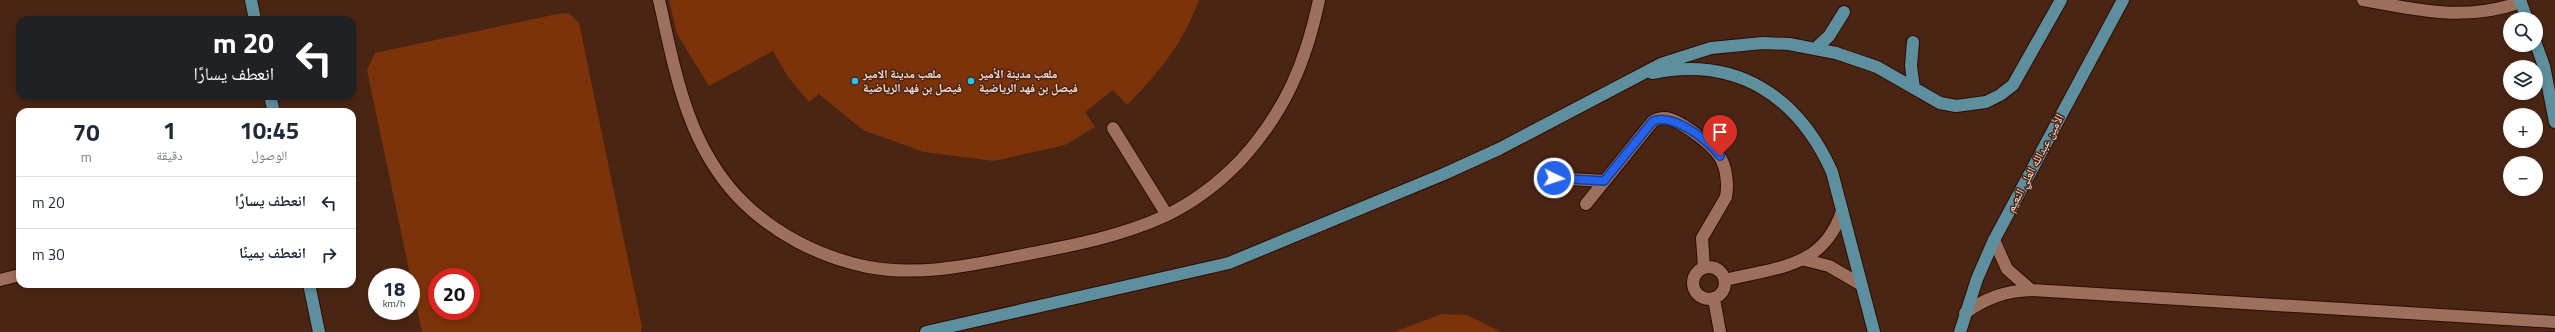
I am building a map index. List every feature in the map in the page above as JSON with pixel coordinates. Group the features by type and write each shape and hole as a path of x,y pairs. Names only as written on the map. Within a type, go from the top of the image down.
{"main road":[{"path":"251,0 254,16"},
{"path":"926,332 1229,263 1472,162 1637,76 1686,54 1717,47 1763,43 1815,49 1857,59 1877,67 1940,103 1956,106 1971,106 2000,95 2013,85 2061,0"},
{"name":"الأمين عبدالله العلي النعيم","path":"1960,332 1976,279 1994,240 2123,0"},
{"path":"2520,1 2524,12"},
{"path":"1815,49 1829,36 1844,12"},
{"path":"1914,42 1910,66 1914,88"},
{"path":"2539,52 2544,66 2555,122"},
{"path":"1637,76 1690,67 1716,70 1742,78 1766,90 1788,106 1802,120 1821,148 1832,172 1860,284 1874,332"},
{"path":"310,288 319,332"}],"street":[{"path":"659,0 680,90 689,119 702,147 718,173 760,217 784,235 811,249 840,260 870,267 900,270 931,270 967,266 1125,233 1167,215 1206,191 1240,161 1269,126 1292,87 1309,45 1319,0"},
{"path":"2363,0 2452,14 2487,12 2520,1"},
{"path":"1586,204 1653,121 1661,118 1678,123 1714,148 1723,162 1727,190 1726,197 1702,238 1704,268"},
{"path":"1113,128 1167,215"},
{"path":"1554,178 1604,181"},
{"path":"1805,260 1832,234 1842,211"},
{"path":"1994,240 2007,269 2031,290"},
{"path":"1725,280 1805,260 1829,266 1860,284"},
{"path":"1704,268 1717,269 1725,280 1723,291 1714,299 1700,297 1692,284 1693,277 1704,268"},
{"path":"0,280 16,276"},
{"path":"1965,313 1989,298 2003,293 2031,290 2555,322"},
{"path":"1714,299 1720,332"}],"shaded area":[{"name":"ملعب مدينة الأمير فيصل بن فهد الرياضية","path":"669,0 1199,0 1193,16 1178,43 1160,69 1127,105 1113,90 1085,112 1095,127 1065,145 994,161 924,152 863,130 819,94 809,102 788,77 773,51 709,86 677,34"},
{"path":"562,13 570,14 579,23 642,327 641,332 422,332 419,320 420,268 409,268 367,70 375,53"},
{"path":"1442,314 1467,315 1501,332 1394,332"}],"place":[{"name":"ملعب مدينة الامير فيصل بن فهد الرياضية","path":"855,81"},
{"name":"ملعب مدينة الأمير فيصل بن فهد الرياضية","path":"971,81"}],"route":[{"path":"1554,178 1604,181 1653,121 1661,118 1669,119 1678,123 1714,148 1720,156"}]}
